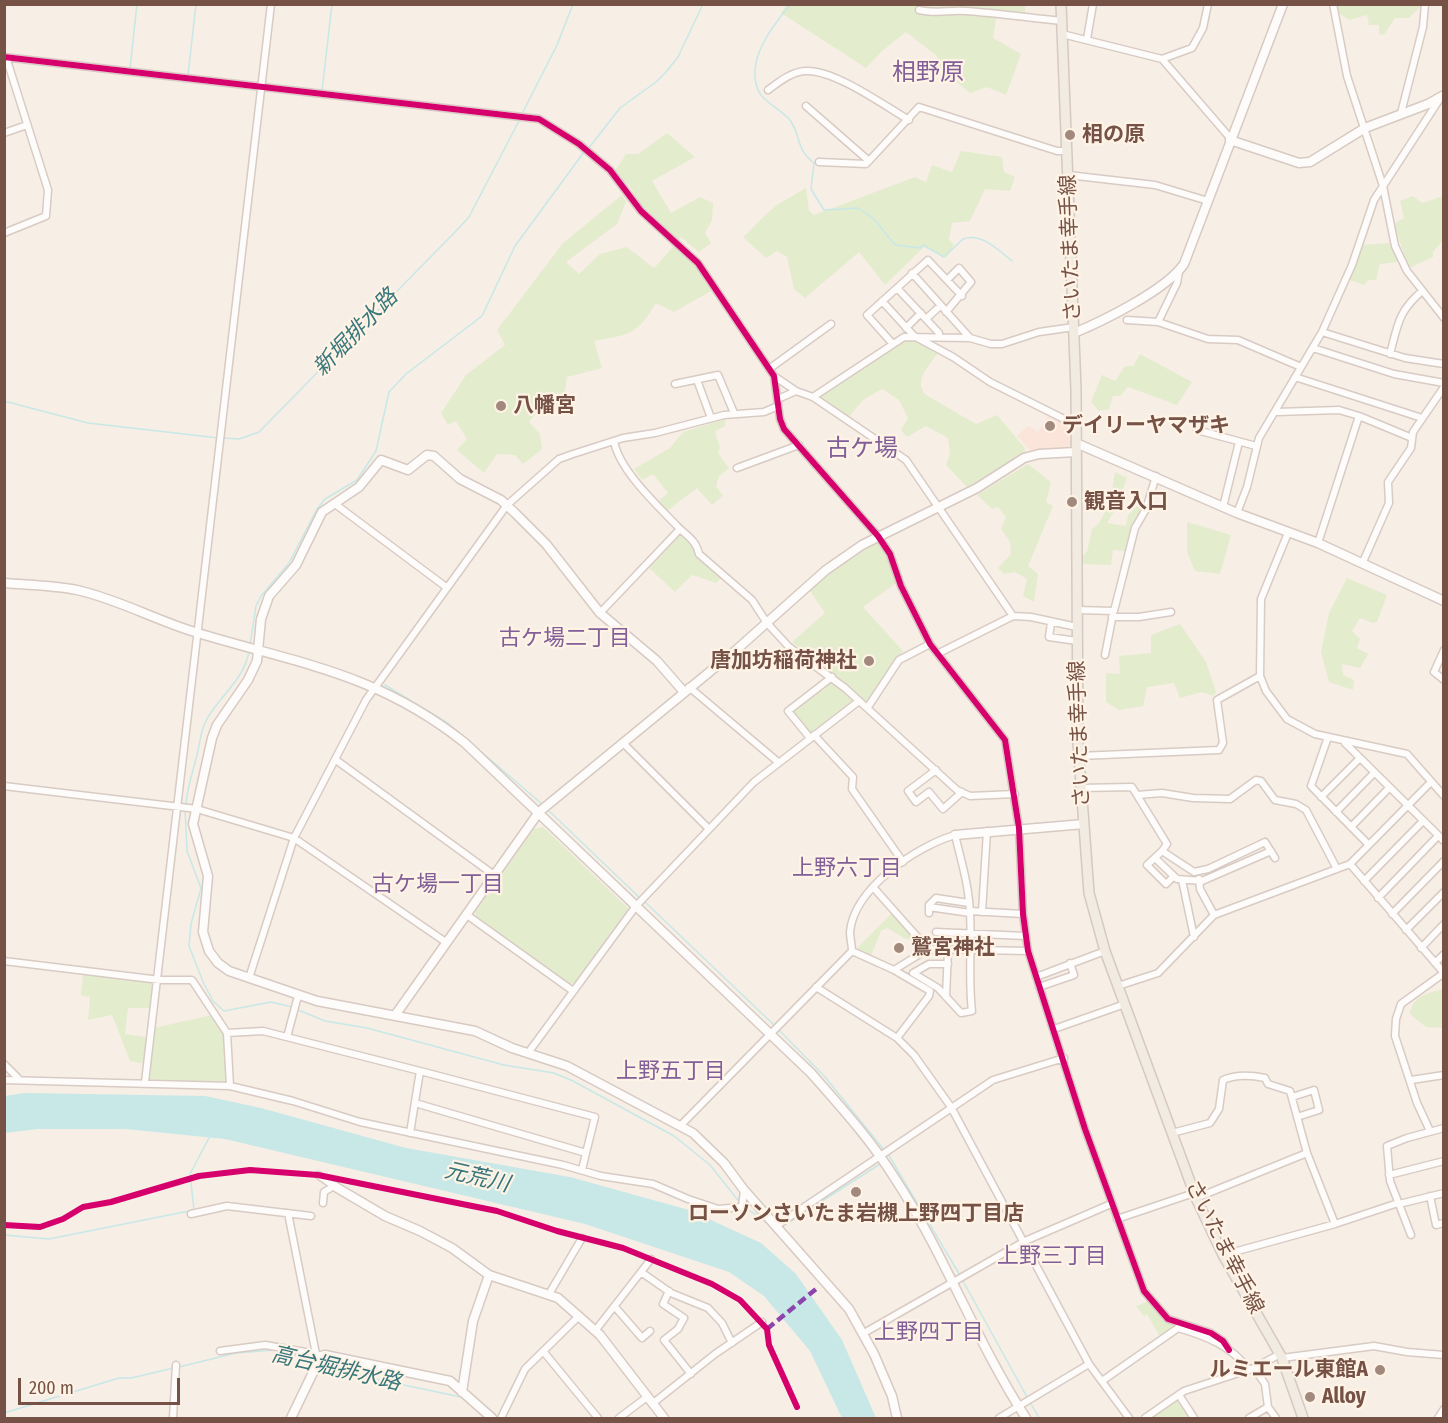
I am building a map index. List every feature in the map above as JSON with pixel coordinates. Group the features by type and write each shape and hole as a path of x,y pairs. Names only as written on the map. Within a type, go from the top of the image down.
{"main road":[{"name":"さいたま幸手線","path":"1061,4 1074,330 1079,756 1089,892 1105,951 1195,1196 1223,1255 1281,1356 1303,1419"}],"street":[{"path":"145,1082 271,4"},
{"path":"1087,39 1093,4"},
{"path":"1162,59 1192,48 1203,28 1208,4"},
{"path":"1158,322 1177,283 1179,271 1187,257 1283,4"},
{"path":"1333,4 1347,76 1383,186 1395,246 1407,271 1443,318"},
{"path":"1401,113 1423,27 1425,4"},
{"path":"919,10 932,14 956,10 1062,21"},
{"path":"1062,34 1162,59 1230,140 1305,163 1314,161 1365,129 1401,113 1428,105 1443,96"},
{"path":"4,233 46,216 48,189 5,57 527,117 546,123 610,170 641,211 698,263 774,376 796,391 813,397 906,460 1013,616"},
{"path":"768,90 787,76 804,71 823,72 909,120"},
{"path":"1237,513 1247,487 1256,446 1323,332 1352,266 1371,209 1383,186 1443,96"},
{"path":"806,106 869,161"},
{"path":"819,162 866,164 919,107 1057,151 1067,152"},
{"path":"4,133 27,125"},
{"path":"1068,175 1155,185 1208,201"},
{"path":"860,321 928,260 962,296"},
{"path":"946,312 962,296 971,282 959,268 947,280"},
{"path":"813,397 904,337 970,338 992,344 1002,344 1039,332 1074,330 1142,297 1179,271"},
{"path":"912,273 970,338"},
{"path":"897,288 939,333 939,337"},
{"path":"1390,354 1401,313 1408,303 1422,291"},
{"path":"882,301 914,336 953,357 990,382 1076,425"},
{"path":"926,319 940,306"},
{"path":"906,328 921,314"},
{"path":"867,315 892,343"},
{"path":"1126,320 1158,322 1208,339 1238,340 1301,367"},
{"path":"769,369 831,324"},
{"path":"1323,332 1390,354 1443,364"},
{"path":"1313,348 1394,374 1443,385 1422,418 1412,438 1411,448 1388,482 1389,503 1362,564"},
{"path":"675,384 718,375 734,413"},
{"path":"774,376 784,429 878,536 890,554 901,586 930,644 1000,729 1009,752 1015,794 1023,914 1028,951 1111,1204 1144,1291 1162,1315 1211,1333 1223,1341 1229,1350"},
{"path":"1295,377 1422,418"},
{"path":"697,380 711,418"},
{"path":"249,978 294,838 374,686 507,505 559,459 614,441 711,418 734,413 764,412 796,391"},
{"path":"1277,412 1329,409 1359,416 1412,438"},
{"path":"1318,543 1359,416"},
{"path":"1197,430 1256,446"},
{"path":"614,441 625,466 680,529 697,543 699,554 752,600 767,622 789,647 832,677 868,707 962,792 970,796 1015,794"},
{"path":"1223,507 1239,442"},
{"path":"737,468 799,445"},
{"path":"396,1014 539,812 826,570 878,536 977,489 1024,458 1076,447 1156,476 1237,513 1318,543 1443,601"},
{"path":"778,762 686,690 657,661 600,613 546,544 507,505 460,479 434,456 427,455 408,470 381,460 359,486 322,513 296,566 269,596 261,619 261,649 248,680 217,725 193,824 208,876 203,932 209,951 218,963 249,978 316,1001 396,1014 475,1031 512,1048 575,1070 693,1133 724,1163 744,1190 823,1276 864,1333 891,1396 897,1419"},
{"path":"1105,655 1135,528 1146,509 1156,476"},
{"path":"335,504 446,587"},
{"path":"600,613 680,529"},
{"path":"1288,533 1261,599 1260,676 1266,691 1287,719 1315,734 1407,754 1443,796"},
{"path":"4,583 80,591 197,633 321,666 374,686 406,703 446,728 484,759 818,1082 863,1131 927,1232 1026,1419"},
{"path":"1077,610 1140,617 1171,612"},
{"path":"939,653 1013,616 1031,617 1077,627"},
{"path":"1051,623 1049,637 1077,641"},
{"path":"868,707 899,660 930,644"},
{"path":"1443,650 1434,672 1443,680"},
{"path":"1079,756 1219,750 1222,736 1217,700 1260,676"},
{"path":"832,677 788,711 854,777 852,789 903,862"},
{"path":"528,1053 636,906 754,782 859,701"},
{"path":"1328,738 1311,786 1368,844"},
{"path":"1346,742 1359,759 1443,841"},
{"path":"623,743 709,829"},
{"path":"1321,797 1359,759"},
{"path":"336,760 494,875"},
{"path":"936,770 908,791 916,802 929,792 943,809 962,792"},
{"path":"1336,812 1374,773"},
{"path":"1137,795 1162,793 1193,798 1230,799 1256,780 1261,781 1275,800 1296,804 1306,810 1336,869"},
{"path":"1118,986 1158,973 1214,915 1350,864 1431,782"},
{"path":"1081,788 1130,785 1167,844 1147,865 1166,884 1174,876"},
{"path":"4,786 197,809 294,838 447,943"},
{"path":"1351,827 1389,788"},
{"path":"1364,881 1423,821"},
{"path":"852,951 850,932 873,887 903,862 940,839 987,831 1083,824"},
{"path":"982,912 987,831"},
{"path":"948,964 929,964 913,973 939,988 961,1012 972,1011 969,985 970,912 955,835"},
{"path":"1378,898 1438,836"},
{"path":"1155,858 1174,876 1182,880 1200,881 1273,855 1265,842 1198,872 1184,866 1162,851"},
{"path":"1392,914 1443,861"},
{"path":"1350,864 1443,973 1401,1004 1396,1019 1395,1036 1417,1103 1430,1131"},
{"path":"1198,872 1200,889 1214,915"},
{"path":"1182,880 1194,938"},
{"path":"873,887 928,949"},
{"path":"1406,930 1443,892"},
{"path":"969,903 936,898 929,910 1023,914"},
{"path":"467,915 573,991"},
{"path":"1421,948 1443,924"},
{"path":"936,932 1026,936"},
{"path":"894,970 928,949 1028,951"},
{"path":"946,997 948,950"},
{"path":"852,951 894,970 930,991 929,996 897,1038"},
{"path":"681,1125 852,951"},
{"path":"1036,977 1105,951"},
{"path":"1435,963 1443,954"},
{"path":"4,961 157,979 192,980 226,1033 230,1086"},
{"path":"1040,987 1074,975 1070,963"},
{"path":"816,987 897,1038 914,1055 951,1107 1025,1241 1089,1364 1129,1419"},
{"path":"287,1037 298,996"},
{"path":"1054,1029 1125,1004"},
{"path":"226,1033 263,1031 595,1117 582,1170"},
{"path":"776,1226 993,1080 1064,1058"},
{"path":"4,1064 18,1078"},
{"path":"410,1133 420,1071"},
{"path":"1172,1133 1210,1123 1217,1114 1223,1080 1228,1078 1252,1075 1265,1078 1268,1084 1290,1091 1307,1153 1335,1224"},
{"path":"1411,1080 1443,1075"},
{"path":"4,1080 18,1078 230,1086 293,1101 360,1122 654,1184 718,1209 742,1207 744,1190"},
{"path":"1292,1097 1314,1090 1319,1110 1297,1117"},
{"path":"415,1103 586,1153"},
{"path":"1411,1235 1389,1174 1387,1146 1443,1128"},
{"path":"1117,1219 1195,1196 1307,1153"},
{"path":"1389,1174 1443,1161"},
{"path":"318,1175 385,1216 420,1230 452,1248 489,1275 549,1294 595,1331 664,1419"},
{"path":"323,1203 324,1192 334,1186"},
{"path":"1223,1255 1443,1193"},
{"path":"1430,1196 1436,1225 1443,1223"},
{"path":"864,1333 1025,1241 1111,1204"},
{"path":"191,1214 227,1206 311,1215"},
{"path":"288,1213 318,1355 291,1419"},
{"path":"549,1294 582,1238"},
{"path":"595,1331 616,1308 651,1259"},
{"path":"641,1272 669,1291 708,1308 722,1323 732,1343"},
{"path":"462,1392 473,1321 489,1275"},
{"path":"669,1291 663,1304 684,1318 678,1329 664,1340 691,1374"},
{"path":"616,1308 642,1338 650,1331"},
{"path":"501,1419 519,1377 579,1316"},
{"path":"619,1419 691,1374 762,1322"},
{"path":"1102,1381 1178,1328 1209,1337 1252,1369 1267,1389 1268,1407 1276,1419"},
{"path":"220,1351 265,1345 318,1355 340,1356 442,1379 450,1381 492,1419"},
{"path":"1146,1418 1179,1395 1281,1356 1374,1346 1407,1353 1443,1354"},
{"path":"543,1351 598,1419"},
{"path":"999,1419 1089,1364"},
{"path":"173,1419 176,1365"},
{"path":"1179,1395 1194,1419"},
{"path":"1249,1419 1268,1407"}],"shaded area":[{"path":"1049,415 1069,425 1070,445 1067,449 1031,451 1017,436 1028,426 1038,432"}],"green space":[{"path":"787,4 1025,5 1025,14 997,12 993,38 1021,54 1006,95 987,87 970,93 938,67 937,56 906,32 882,51 866,68 781,13"},
{"path":"1337,4 1422,5 1409,18 1395,18 1384,35 1379,34 1379,25 1369,25 1367,15 1349,20 1339,13"},
{"path":"667,133 695,157 652,181 671,213 700,197 713,203 712,220 705,233 711,243 699,252 681,237 678,241 643,208 631,188 615,171 626,154 638,154"},
{"path":"961,151 1002,157 1004,172 1015,177 1010,191 985,189 970,221 952,223 949,240 954,245 946,257 924,247 885,285 859,252 805,298 794,289 787,257 777,251 766,258 743,237 775,206 806,188 809,211 814,215 915,177 926,182 932,165 952,172"},
{"path":"622,195 626,202 617,224 566,262 579,274 600,254 627,247 654,268 674,246 694,262 711,291 674,312 656,303 643,322 631,332 594,341 602,368 567,377 562,412 545,401 529,422 540,434 542,449 523,464 515,455 497,454 484,473 457,450 467,439 456,421 448,425 441,413 466,375 505,345 497,330 563,243"},
{"path":"1413,196 1422,203 1443,196 1443,240 1433,252 1433,257 1409,268 1394,224 1404,218 1400,201"},
{"path":"1389,243 1398,262 1380,264 1376,280 1368,280 1364,285 1350,280 1362,245"},
{"path":"905,340 916,340 937,354 921,379 922,390 926,395 976,424 997,415 1024,447 1026,454 967,487 946,465 950,453 948,438 926,426 907,437 901,430 908,418 899,400 882,389 863,400 849,417 818,398"},
{"path":"1140,354 1192,382 1177,405 1128,387 1120,396 1113,396 1109,409 1099,411 1091,402 1102,375 1115,381 1125,366 1133,366"},
{"path":"725,419 725,426 715,431 720,448 718,453 729,468 719,476 716,486 723,496 712,505 697,488 667,511 659,500 668,493 653,474 642,480 634,469 670,448 683,432"},
{"path":"1028,464 1051,482 1046,502 1053,506 1028,566 1038,574 1034,602 1023,596 1027,579 1015,572 1004,574 998,568 1011,554 1010,542 1001,529 1006,517 998,507 992,509 977,495"},
{"path":"1115,472 1127,478 1116,508 1107,523 1126,526 1128,515 1137,506 1142,510 1132,524 1125,551 1113,550 1111,565 1082,564 1082,556 1087,552 1092,529 1099,523 1110,503"},
{"path":"1187,522 1231,535 1220,574 1195,571 1187,552"},
{"path":"680,534 694,545 722,577 716,583 692,575 675,592 649,568"},
{"path":"878,541 888,555 896,583 863,607 903,651 867,703 792,642 825,613 810,591 835,569"},
{"path":"1347,578 1387,595 1377,622 1372,623 1360,618 1352,631 1360,639 1357,648 1368,654 1360,668 1342,664 1343,675 1354,680 1353,690 1329,682 1321,652 1329,613"},
{"path":"1180,624 1206,662 1216,692 1213,696 1202,692 1180,698 1174,683 1147,687 1143,706 1119,710 1106,702 1106,673 1120,674 1119,656 1151,653 1151,635"},
{"path":"831,681 853,698 853,702 809,734 793,711"},
{"path":"543,827 630,910 576,983 569,984 476,918 475,912 534,829"},
{"path":"893,912 918,940 906,939 887,928 881,931 871,956 859,951 858,947"},
{"path":"83,975 153,982 150,1008 128,1008 125,1034 146,1037 154,1028 212,1015 225,1037 228,1083 150,1079 151,1065 130,1061 112,1015 88,1020 90,997 81,995"},
{"path":"1443,989 1443,1028 1426,1027 1410,1014 1411,1008 1422,996"},
{"path":"1149,1301 1166,1321 1179,1326 1160,1337 1147,1314 1144,1316 1136,1306"},
{"path":"1179,1400 1191,1418 1150,1418"}],"water":[{"name":"元荒川","path":"24,1093 205,1096 261,1108 406,1148 570,1177 689,1210 761,1243 796,1274 842,1340 876,1418 842,1418 810,1351 764,1296 729,1272 585,1224 225,1139 125,1129 38,1129 5,1133 5,1096"}],"waterway":[{"path":"130,68 137,4"},
{"path":"188,75 196,4"},
{"path":"322,91 332,4"},
{"name":"新堀排水路","path":"522,114 557,45 573,4"},
{"path":"588,149 620,108 656,82 678,57 703,4"},
{"path":"791,4 776,22 763,44 755,68 755,80 762,96 790,120 801,148 814,163 811,189 824,210 858,208 874,219 895,245 920,248 923,245 944,257 963,239 970,237 989,243 1012,261"},
{"name":"新堀排水路","path":"224,438 239,439 259,432 469,217 520,119"},
{"path":"250,645 256,606 261,596 289,563 317,509 325,499 357,480 376,451 389,392 406,374 482,316 515,246 584,152"},
{"name":"新堀排水路","path":"4,401 88,423 219,438"},
{"path":"186,804 205,722 239,676 249,652"},
{"path":"385,685 449,724 542,804"},
{"path":"185,809 187,851 201,888 191,924 189,946 213,1001 224,1011 271,1002 292,1007"},
{"path":"547,809 641,899"},
{"path":"645,902 774,1025"},
{"path":"296,1009 325,1021 367,1028 504,1065 554,1073 573,1081 674,1136 710,1165 741,1204"},
{"path":"777,1028 825,1077 885,1151"},
{"path":"4,1235 49,1239 194,1210 190,1174 210,1136"},
{"path":"888,1154 961,1277"},
{"path":"780,1228 880,1164"},
{"path":"745,1207 776,1230"},
{"path":"963,1281 1027,1397"},
{"name":"高台堀排水路","path":"179,1367 236,1353 274,1350 315,1362"},
{"name":"高台堀排水路","path":"322,1364 366,1377 461,1397 486,1418"},
{"name":"高台堀排水路","path":"4,1413 119,1378 131,1378 174,1368"},
{"path":"1030,1402 1039,1418"}],"marked path":[{"path":"767,1329 816,1289"}],"cycle path":[{"path":"4,57 539,119 579,144 610,170 641,211 698,263 774,376 780,419 784,429 878,536 890,554 901,586 930,644 1005,740 1019,828 1023,914 1028,951 1085,1129 1144,1291 1168,1319 1211,1333 1223,1341 1229,1350"},
{"path":"4,1225 40,1227 63,1219 83,1207 111,1202 199,1176 250,1170 318,1175 497,1211 557,1231 623,1248 712,1284 740,1300 767,1329 769,1345 797,1407"}],"place":[{"name":"相の原","path":"1070,135"},
{"name":"八幡宮","path":"501,406"},
{"name":"デイリーヤマザキ","path":"1050,426"},
{"name":"観音入口","path":"1072,502"},
{"name":"唐加坊稲荷神社","path":"869,661"},
{"name":"鷲宮神社","path":"899,948"},
{"name":"ローソンさいたま岩槻上野四丁目店","path":"856,1192"},
{"name":"ルミエール東館A","path":"1380,1370"},
{"name":"Alloy","path":"1310,1397"}],"district":[{"name":"相野原","path":"928,73"},
{"name":"古ケ場","path":"862,449"},
{"name":"古ケ場二丁目","path":"565,639"},
{"name":"上野六丁目","path":"847,869"},
{"name":"古ケ場一丁目","path":"438,885"},
{"name":"上野五丁目","path":"671,1072"},
{"name":"上野三丁目","path":"1052,1257"},
{"name":"上野四丁目","path":"929,1333"}]}
